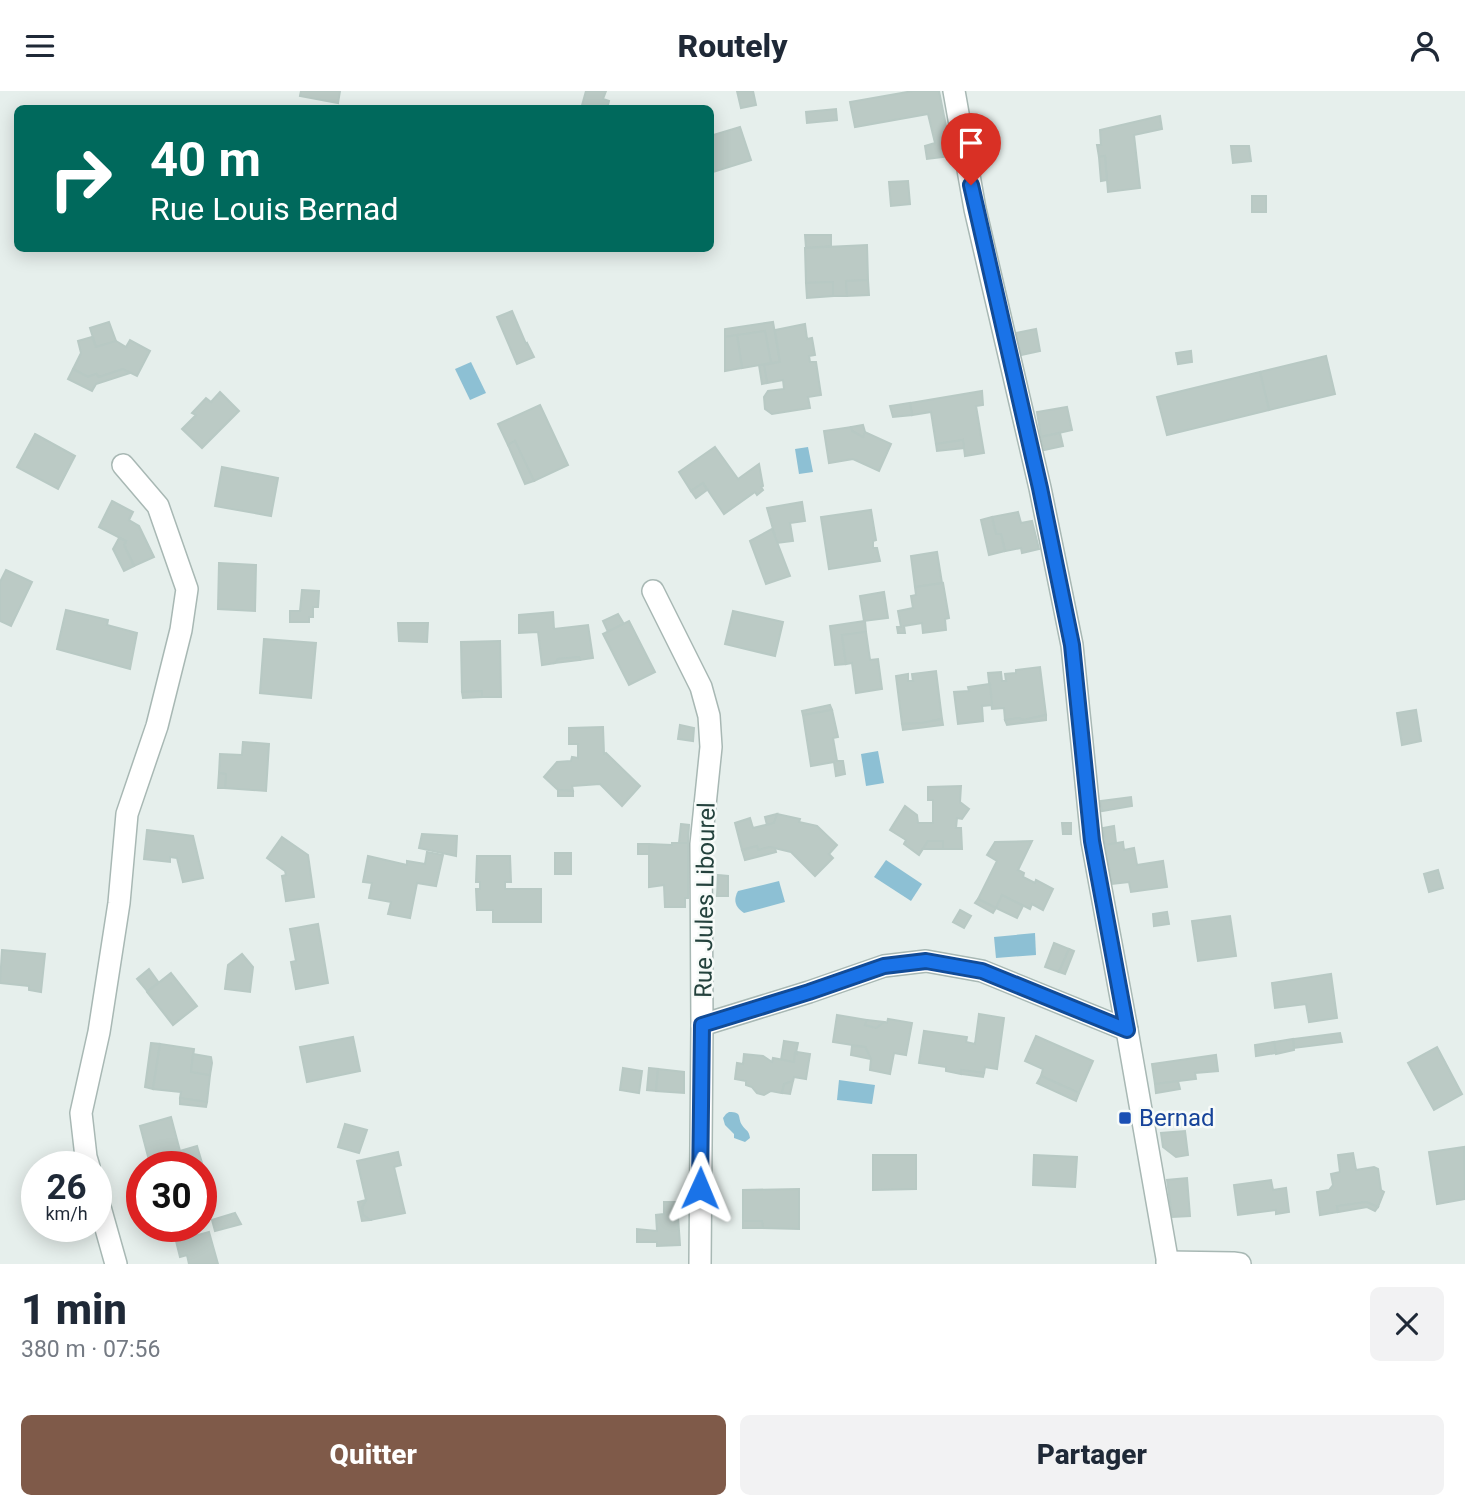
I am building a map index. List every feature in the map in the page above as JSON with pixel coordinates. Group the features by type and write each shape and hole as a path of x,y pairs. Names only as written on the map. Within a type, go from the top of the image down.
{"street":[{"path":"954,91 975,209 1040,488 1072,645 1092,841 1168,1263 1240,1264"},
{"path":"85,1151 81,1113 99,1032 119,903 127,814 156,726 181,630 187,589 158,506 123,465"},
{"name":"Rue Jules Libourel","path":"653,591 701,687 709,716 711,747 701,844 700,1264"},
{"path":"702,1025 884,966 926,961 982,971 1127,1030"},
{"path":"110,1242 116,1264"}],"water":[{"path":"471,362 486,393 470,400 455,369"},
{"path":"808,447 813,472 799,474 795,449"},
{"path":"878,751 884,783 866,786 861,754"},
{"path":"886,860 922,884 911,901 874,877"},
{"path":"779,881 785,902 744,913 737,906 735,900 738,891"},
{"path":"1035,933 1036,955 996,958 994,937"},
{"path":"839,1080 875,1085 872,1104 837,1100"},
{"path":"729,1112 738,1114 749,1133 750,1138 745,1142 734,1138 734,1134 725,1125 723,1118"}],"building":[{"path":"301,91 340,91 338,103 300,96"},
{"path":"586,91 606,91 603,99 609,101 608,105 582,105"},
{"path":"737,91 753,91 756,105 741,108"},
{"path":"913,91 939,91 952,156 927,159 925,146 935,143 928,114 855,127 850,102"},
{"path":"836,109 837,120 807,123 806,112"},
{"path":"1160,116 1162,129 1134,135 1140,188 1108,192 1105,156 1099,157 1097,145 1101,145 1100,130"},
{"path":"740,127 751,160 714,172 714,135"},
{"path":"1231,146 1249,146 1251,161 1233,163"},
{"path":"1105,156 1107,180 1101,181 1099,157"},
{"path":"908,181 910,204 891,206 889,182"},
{"path":"1252,196 1266,196 1266,212 1252,212"},
{"path":"805,235 831,235 831,246 806,248"},
{"path":"867,245 868,280 846,281 847,296 833,296 833,282 806,283 805,248"},
{"path":"868,280 869,295 847,296 846,281"},
{"path":"833,282 833,296 807,298 806,283"},
{"path":"512,311 534,357 517,364 497,317"},
{"path":"109,322 116,341 96,347 90,328"},
{"path":"773,322 780,362 771,363 765,331 725,337 725,329"},
{"path":"805,324 807,339 812,338 815,355 809,356 810,362 816,362 821,395 808,397 810,408 772,414 765,409 764,397 768,391 784,389 783,380 767,383 764,365 780,362 775,330"},
{"path":"1036,329 1040,351 1021,355 1016,333"},
{"path":"765,331 771,363 742,368 737,335"},
{"path":"737,335 742,368 725,371 725,337"},
{"path":"92,337 96,347 116,341 126,347 130,340 150,351 137,376 123,369 99,377 96,374 88,377 73,369 81,353 78,341"},
{"path":"1191,351 1192,362 1178,364 1176,353"},
{"path":"1326,356 1335,394 1269,410 1260,372"},
{"path":"759,365 764,365 767,383 762,384"},
{"path":"73,369 88,377 96,374 99,377 123,369 130,373 96,384 92,391 68,379"},
{"path":"1260,372 1269,410 1167,435 1157,397"},
{"path":"982,391 983,405 976,406 984,453 965,456 963,440 936,444 931,412 912,415 910,403"},
{"path":"220,392 239,411 202,448 182,429 196,415 192,413 206,398 211,402"},
{"path":"910,403 912,415 893,417 890,406"},
{"path":"540,405 568,465 534,481 515,441 508,445 498,424"},
{"path":"1067,407 1072,430 1041,437 1037,412"},
{"path":"863,425 863,437 852,431 851,427"},
{"path":"851,427 852,431 863,437 865,432 891,444 879,471 853,459 829,463 824,431"},
{"path":"1060,433 1063,446 1044,450 1041,437"},
{"path":"35,434 75,456 58,489 17,467"},
{"path":"963,440 964,448 937,451 936,444"},
{"path":"515,441 534,481 525,484 508,445"},
{"path":"715,447 738,479 759,464 763,486 763,490 757,495 755,492 724,514 703,483 691,491 679,472"},
{"path":"222,467 278,478 271,516 215,506"},
{"path":"703,483 707,490 696,498 691,491"},
{"path":"112,501 133,512 129,520 139,526 154,557 134,566 124,545 126,541 99,527"},
{"path":"802,502 805,521 790,523 793,541 777,543 767,508"},
{"path":"871,510 876,540 873,541 873,548 877,548 880,561 829,569 821,517"},
{"path":"1018,512 1021,523 1032,521 1039,549 1022,553 1021,548 1005,551 1001,534 996,534 992,517"},
{"path":"992,517 996,534 1001,534 1005,551 989,555 981,520"},
{"path":"772,529 790,576 766,584 750,541"},
{"path":"119,538 126,541 124,545 134,566 124,571 113,549"},
{"path":"937,552 942,583 915,587 911,556"},
{"path":"219,563 256,565 255,611 218,609"},
{"path":"6,570 32,582 11,626 0,621 0,582"},
{"path":"943,583 949,618 945,619 946,630 923,633 922,623 904,626 905,633 898,633 897,627 901,627 898,611 913,608 911,596 916,595 915,587"},
{"path":"302,590 319,591 318,607 313,607 313,617 309,617 309,622 290,622 290,611 300,611"},
{"path":"884,592 888,618 864,621 860,596"},
{"path":"66,610 108,620 107,625 137,633 130,669 57,649"},
{"path":"733,611 783,622 775,656 725,644"},
{"path":"553,612 554,629 588,625 593,658 558,659 555,663 542,665 538,632 519,633 519,615"},
{"path":"618,614 624,624 608,632 603,621"},
{"path":"629,621 655,672 629,685 603,634"},
{"path":"865,621 866,632 842,635 846,664 835,665 830,626"},
{"path":"398,623 428,623 427,642 399,641"},
{"path":"866,632 870,660 878,659 882,689 856,693 852,663 846,664 842,635"},
{"path":"264,639 316,643 311,698 260,693"},
{"path":"500,641 501,697 482,697 482,691 462,692 461,642"},
{"path":"579,657 580,660 555,663 558,659"},
{"path":"1040,667 1046,715 1023,720 1005,720 1004,708 992,709 988,673 1001,672 1002,681 1006,681 1005,674"},
{"path":"936,671 942,719 902,724 896,676 908,674 908,681 913,681 912,674"},
{"path":"990,684 992,705 982,706 983,721 958,724 954,692 969,691 968,687"},
{"path":"482,691 482,697 463,698 462,692"},
{"path":"830,705 832,710 803,715 802,711"},
{"path":"832,710 838,737 833,738 837,761 843,761 845,774 836,776 834,762 811,766 803,715"},
{"path":"1416,710 1421,741 1402,745 1397,713"},
{"path":"1046,715 1046,720 1007,725 1005,720 1023,720"},
{"path":"942,719 943,725 903,730 902,724"},
{"path":"680,725 694,728 693,741 678,739"},
{"path":"603,727 604,754 640,786 622,806 600,784 572,786 573,791 558,790 544,777 557,762 571,761 572,757 578,758 578,744 569,744 569,728"},
{"path":"243,742 269,744 266,791 225,788 226,774 219,773 220,754 242,755"},
{"path":"219,773 226,774 225,788 218,788"},
{"path":"961,786 960,802 969,809 962,819 957,818 956,828 961,828 962,849 943,849 943,841 928,841 919,855 904,844 906,840 890,830 905,806 917,815 918,823 933,823 933,800 928,800 928,787"},
{"path":"558,790 573,791 573,796 558,796"},
{"path":"1131,797 1132,806 1102,811 1100,801"},
{"path":"777,814 774,823 767,825 765,817"},
{"path":"777,814 817,826 837,845 829,854 833,858 815,876 791,852 770,847 758,850 757,846 742,850 735,823 750,818 753,828 774,823"},
{"path":"1062,823 1071,823 1071,834 1063,834"},
{"path":"681,824 689,825 688,843 679,843"},
{"path":"1114,826 1116,843 1105,845 1103,828"},
{"path":"147,830 193,836 203,878 183,882 177,858 170,857 170,862 144,859"},
{"path":"422,834 457,836 456,856 419,848"},
{"path":"282,837 308,855 314,897 286,901 282,876 286,875 285,871 267,858"},
{"path":"928,841 943,841 943,849 923,849"},
{"path":"1032,841 1018,870 1024,873 1023,877 1053,889 1043,910 1032,904 1030,909 1002,895 996,908 978,899 997,861 987,855 995,842"},
{"path":"1123,842 1124,850 1134,848 1137,865 1163,861 1167,887 1131,892 1129,882 1112,884 1105,845"},
{"path":"688,843 688,898 685,898 685,907 665,907 664,885 649,887 649,844"},
{"path":"638,844 649,844 649,854 638,854"},
{"path":"757,846 758,850 775,848 776,852 745,860 742,850"},
{"path":"427,852 443,855 436,886 417,883 410,918 388,914 391,902 369,898 372,883 363,882 368,856 407,865 407,861 425,864"},
{"path":"555,853 571,853 571,874 555,874"},
{"path":"477,856 510,856 511,882 505,882 505,889 541,889 541,922 493,922 493,910 477,910 476,889 480,889 480,882 476,882"},
{"path":"1438,870 1443,888 1429,892 1424,874"},
{"path":"718,875 728,876 728,896 717,896"},
{"path":"1002,895 1023,906 1017,918 996,908"},
{"path":"978,899 996,908 993,913 975,903"},
{"path":"960,910 971,916 964,928 953,922"},
{"path":"1167,912 1169,924 1154,926 1153,914"},
{"path":"1230,916 1236,956 1198,961 1192,921"},
{"path":"318,924 328,983 296,989 291,962 296,961 290,929"},
{"path":"1054,943 1069,949 1059,972 1045,967"},
{"path":"1069,949 1074,951 1065,974 1059,972"},
{"path":"2,950 45,954 41,992 29,990 29,986 0,983"},
{"path":"242,954 253,967 250,992 225,989 228,965"},
{"path":"149,969 159,983 147,991 137,979"},
{"path":"171,973 197,1006 173,1025 147,992"},
{"path":"1331,974 1337,1018 1309,1022 1306,1004 1275,1008 1272,983"},
{"path":"979,1014 1004,1018 997,1069 985,1067 984,1073 961,1070 961,1074 946,1071 946,1067 919,1063 924,1031 967,1037 966,1042 975,1044"},
{"path":"837,1015 867,1020 865,1025 876,1028 884,1022 887,1023 888,1019 912,1023 906,1055 894,1053 890,1074 870,1070 871,1059 865,1047 833,1042"},
{"path":"867,1020 884,1022 876,1028 865,1025"},
{"path":"1340,1033 1342,1042 1294,1048 1293,1039"},
{"path":"1036,1036 1093,1061 1079,1093 1041,1076 1043,1069 1025,1061"},
{"path":"353,1037 360,1071 307,1082 300,1047"},
{"path":"1293,1039 1294,1050 1276,1054 1274,1042"},
{"path":"784,1041 798,1043 794,1062 781,1060"},
{"path":"1274,1042 1276,1053 1256,1056 1255,1045"},
{"path":"151,1043 160,1044 153,1089 145,1087"},
{"path":"160,1044 194,1049 191,1072 210,1075 207,1102 180,1098 181,1092 153,1089"},
{"path":"852,1046 865,1047 871,1059 851,1055"},
{"path":"1437,1047 1462,1094 1434,1110 1408,1063"},
{"path":"797,1052 810,1054 806,1079 794,1077 793,1081 784,1084 782,1093 757,1093 746,1085 746,1081 735,1079 737,1063 743,1064 744,1054 763,1056 772,1062 773,1058 794,1062"},
{"path":"193,1054 211,1057 210,1075 191,1072"},
{"path":"1216,1055 1218,1071 1195,1073 1196,1079 1155,1084 1152,1064"},
{"path":"623,1068 642,1071 639,1093 620,1090"},
{"path":"649,1068 658,1069 656,1091 647,1090"},
{"path":"658,1069 684,1072 684,1093 656,1091"},
{"path":"961,1070 984,1073 983,1077 961,1074"},
{"path":"1041,1076 1079,1093 1076,1101 1037,1083"},
{"path":"793,1081 790,1094 782,1093 784,1084"},
{"path":"1178,1081 1180,1089 1156,1093 1155,1084"},
{"path":"180,1098 207,1102 206,1107 180,1104"},
{"path":"171,1117 180,1151 147,1151 140,1126"},
{"path":"345,1124 367,1130 359,1153 338,1147"},
{"path":"1185,1131 1188,1155 1176,1157 1163,1147 1161,1133"},
{"path":"197,1146 198,1151 180,1151"},
{"path":"1464,1147 1465,1199 1437,1204 1429,1152"},
{"path":"398,1152 401,1165 394,1167 405,1213 370,1220 363,1215 362,1207 366,1200 357,1161"},
{"path":"1353,1153 1356,1170 1374,1167 1378,1169 1381,1190 1384,1192 1378,1207 1366,1202 1337,1206 1338,1212 1320,1215 1317,1192 1329,1190 1333,1185 1331,1174 1340,1172 1338,1155"},
{"path":"873,1155 916,1155 916,1189 873,1190"},
{"path":"1034,1155 1077,1157 1075,1187 1033,1185"},
{"path":"1187,1178 1190,1216 1172,1217 1167,1180"},
{"path":"1271,1180 1273,1190 1286,1188 1289,1212 1276,1214 1276,1210 1238,1215 1234,1185"},
{"path":"799,1189 799,1229 763,1228 762,1221 743,1221 743,1190"},
{"path":"366,1200 362,1207 363,1215 370,1220 362,1221 358,1202"},
{"path":"664,1202 677,1202 680,1245 657,1246 657,1242 637,1242 637,1229 657,1231 656,1215 664,1214"},
{"path":"1366,1202 1378,1207 1375,1211 1367,1207 1338,1212 1337,1206"},
{"path":"235,1213 241,1224 217,1230 217,1218"},
{"path":"743,1221 762,1221 763,1228 743,1228"},
{"path":"176,1242 212,1242 218,1264 189,1264 187,1255 180,1257"}],"place":[{"name":"Bernad","path":"1125,1118"}],"route":[{"path":"700,1188 702,1025 884,966 926,961 982,971 1127,1030 1092,841 1072,645 1040,488 971,185"}]}
